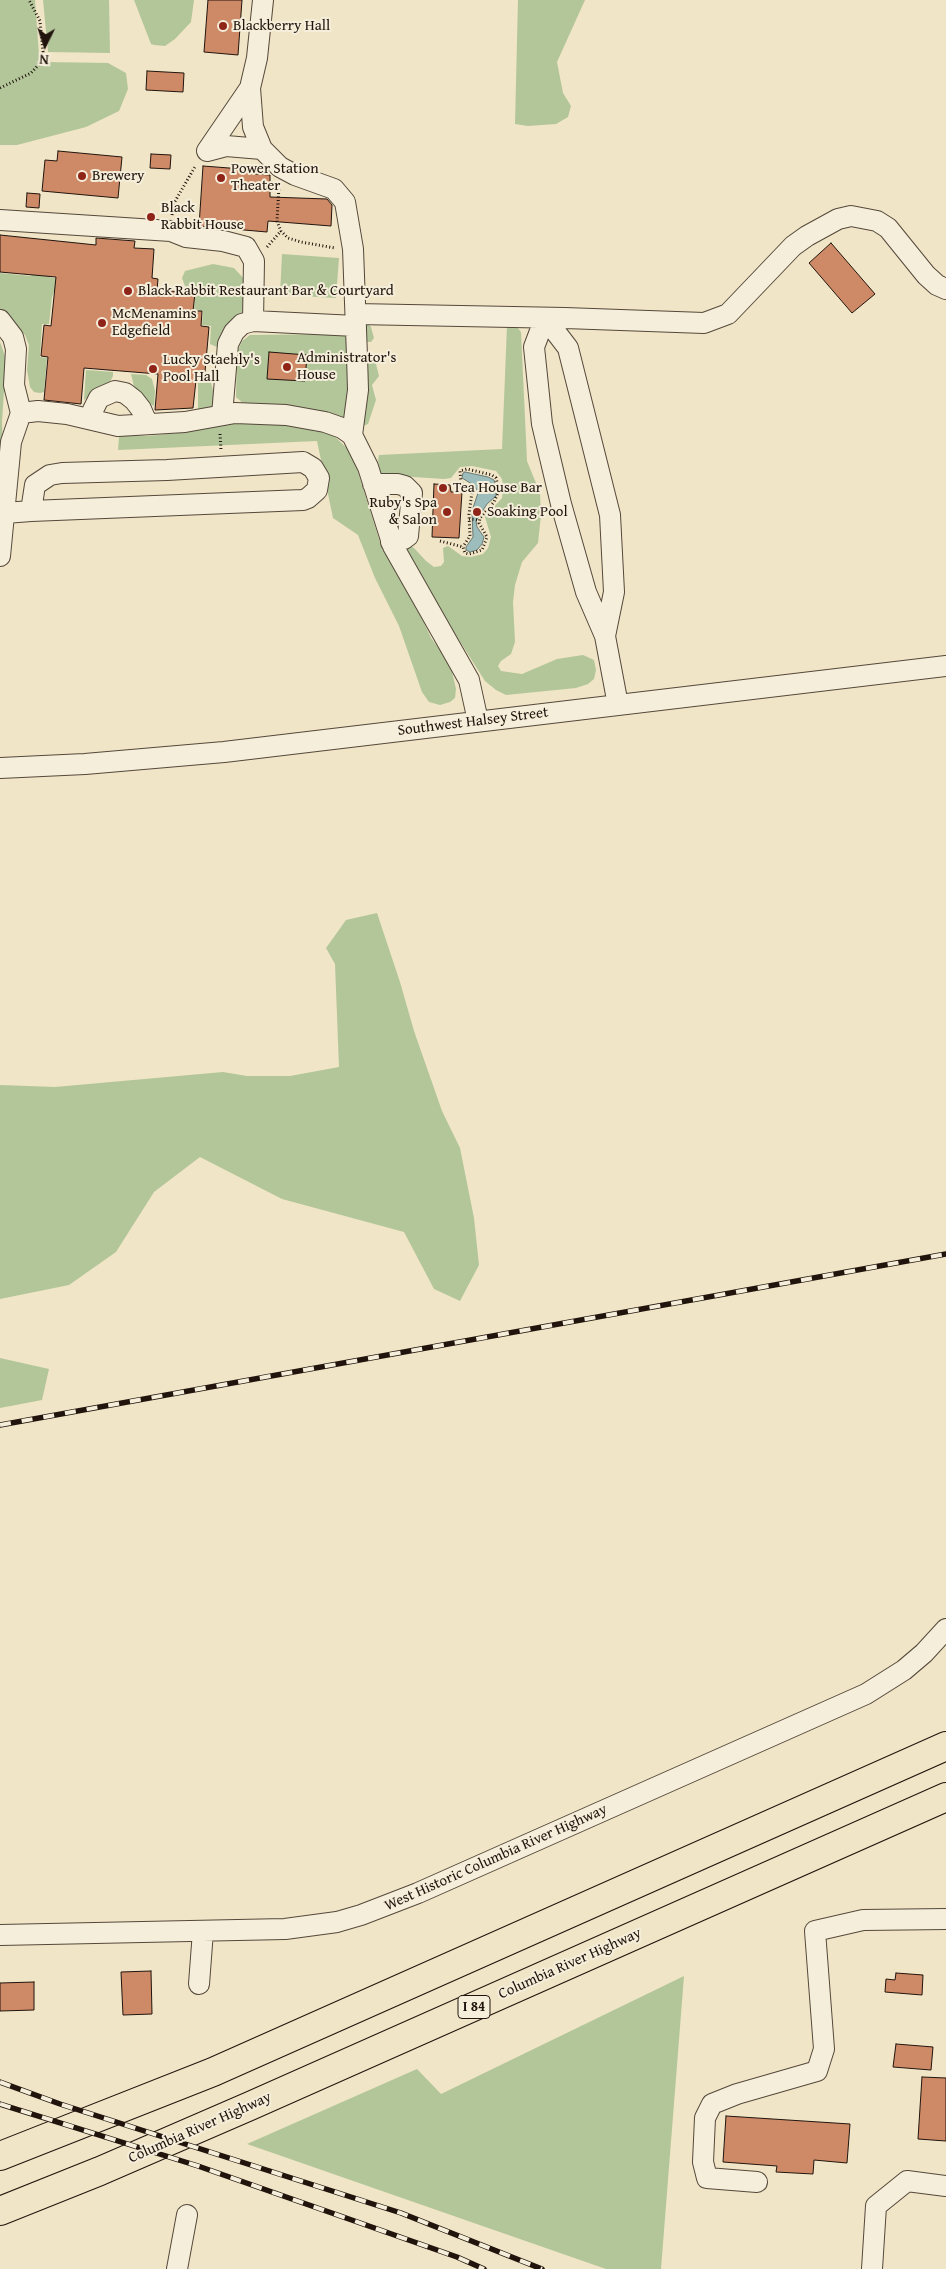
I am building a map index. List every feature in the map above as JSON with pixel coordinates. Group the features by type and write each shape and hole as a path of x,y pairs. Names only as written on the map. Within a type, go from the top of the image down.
{"highway":[{"path":"0,2156 213,2072 946,1746"},
{"name":"Columbia River Highway","path":"0,2211 100,2171 241,2110 946,1797"}],"street":[{"path":"263,0 257,58 250,88 253,127 262,149 280,168 334,189 345,202 353,249 356,320 358,390 352,435"},
{"path":"203,156 250,88"},
{"path":"203,156 226,146 262,149"},
{"path":"221,421 228,344 234,332 242,324 252,321 545,318 690,324 718,320 735,307 793,246 823,226 851,216 877,221 888,228 926,275 937,286 946,289"},
{"path":"0,220 171,231 186,237 223,241 246,247 254,261 252,321"},
{"path":"545,318 534,347 542,424 561,504 586,592 605,636 618,705"},
{"path":"545,318 568,348 610,515 614,592 605,636"},
{"path":"0,320 13,337 16,349 14,385 21,413 11,442 0,556"},
{"path":"89,418 98,398 115,392 125,393 134,400 141,409 147,423"},
{"path":"21,413 38,411 89,418 116,426 147,423 221,421 249,413 306,417 342,428 352,435 360,448 391,542 469,680 478,722"},
{"path":"5,513 31,510 303,500 313,494 319,478 313,468 303,462 62,473 50,475 35,485 31,510"},
{"path":"373,484 398,484 405,486 412,493 408,536 391,542"},
{"name":"Southwest Halsey Street","path":"0,768 94,763 224,752 946,666"},
{"name":"West Historic Columbia River Highway","path":"0,1935 203,1931 309,1926 337,1922 385,1907 866,1694 904,1670 946,1630"},
{"path":"757,2182 707,2178 703,2162 705,2118 712,2104 737,2094 817,2071 824,2050 815,1931 863,1920 946,1919"},
{"path":"199,1984 203,1931"},
{"path":"872,2269 876,2206 907,2181 946,2186"},
{"path":"178,2269 187,2215"}],"path":[{"path":"0,88 31,74 41,62 43,52 40,21 29,0"},
{"path":"171,231 174,203 203,156"},
{"path":"280,168 277,221 281,231 288,238 301,242 353,249"},
{"path":"221,421 222,467"},
{"path":"463,547 470,536 469,519 472,492 471,488 461,483 459,475 462,469 492,475 498,483 497,497 478,520"},
{"path":"469,519 478,520"},
{"path":"463,547 465,553 469,554 482,550 487,536 478,520"},
{"path":"440,541 463,547"}],"green space":[{"path":"0,0 35,0 39,55 45,62 108,63 126,73 128,89 119,111 86,127 17,145 0,145"},
{"path":"43,0 109,0 110,53 48,52"},
{"path":"134,0 194,0 191,22 175,39 165,46 151,44"},
{"path":"518,0 585,0 557,62 563,93 571,106 568,117 556,124 528,126 515,124"},
{"path":"282,254 339,258 336,298 280,295"},
{"path":"213,264 234,268 246,281 243,315 220,346 217,347 210,344 211,326 202,325 203,311 194,310 195,292 185,286 182,278 185,271"},
{"path":"33,266 49,268 49,277 59,279 52,297 49,324 42,324 40,357 47,358 44,392 40,393 34,392 30,387 27,370 29,345 25,335 0,310 0,273 31,276"},
{"path":"366,322 371,327 374,338 371,342 362,342 362,365 371,361 376,364 379,376 372,385 376,400 368,424 358,428 245,405 236,397 237,353 242,341 250,335 337,334"},
{"path":"507,326 517,327 521,332 527,461 540,493 541,515 538,543 522,562 515,585 513,602 515,642 511,654 501,661 498,666 501,671 522,674 557,659 583,655 594,660 596,670 594,679 588,684 576,688 506,695 485,681 403,552 409,545 434,567 441,566 444,562 443,548 448,546 462,556 471,557 483,554 488,548 491,537 485,517 502,498 502,479 496,471 472,466 460,467 451,478 444,479 384,475 380,473 378,460 379,455 502,449"},
{"path":"0,342 5,356 5,376 0,479"},
{"path":"86,370 113,372 113,376 109,384 84,400"},
{"path":"131,374 146,375 152,379 155,391 154,406 147,402 134,386"},
{"path":"202,375 207,375 210,379 216,402 215,407 198,411 198,379"},
{"path":"233,423 283,424 310,427 333,435 352,453 380,542 409,590 431,638 450,663 456,689 455,698 450,702 440,705 429,702 422,692 399,626 375,578 358,535 333,518 317,441 118,450 119,437 125,435 147,436 177,433"},
{"path":"377,913 414,1031 442,1111 460,1148 474,1218 479,1265 460,1301 434,1289 404,1232 282,1199 200,1157 154,1192 116,1252 69,1285 0,1299 0,1085 55,1087 223,1072 247,1076 290,1076 339,1067 335,964 326,948 346,920"},
{"path":"0,1358 49,1369 42,1400 0,1408"},
{"path":"684,1976 661,2269 606,2269 247,2144 417,2069 441,2094"}],"water":[{"name":"Soaking Pool","path":"465,472 494,480 497,489 496,496 487,504 476,521 477,527 484,537 482,544 477,550 470,552 466,550 466,547 473,537 472,511 478,493 475,486 462,478"}],"building":[{"name":"Blackberry Hall","path":"208,0 242,0 238,55 204,52"},
{"path":"147,71 184,73 183,92 146,90"},
{"name":"Brewery","path":"58,151 122,157 118,198 42,191 45,160 57,161"},
{"path":"151,154 171,155 170,169 150,168"},
{"path":"203,166 255,170 255,174 270,175 270,197 327,199 332,205 331,226 268,221 267,232 199,226"},
{"path":"27,193 40,194 39,208 26,207"},
{"name":"McMenamins Edgefield","path":"0,235 96,245 96,238 135,241 134,248 154,249 152,278 158,279 157,290 195,293 193,311 202,311 201,326 209,327 205,372 197,371 193,408 155,410 158,374 84,368 81,404 44,400 48,357 41,356 44,325 51,326 56,277 0,272"},
{"path":"831,243 875,294 852,313 809,263"},
{"name":"Administrator's House","path":"269,352 307,355 305,381 267,379"},
{"name":"Ruby's Spa & Salon","path":"434,484 450,485 451,492 462,492 459,538 432,537"},
{"path":"151,1971 152,2014 123,2015 121,1972"},
{"path":"896,1973 923,1975 922,1995 885,1992 886,1979 895,1980"},
{"path":"34,1982 34,2010 0,2011 0,1983"},
{"path":"896,2044 933,2047 931,2070 893,2067"},
{"path":"922,2077 946,2078 946,2141 918,2139"},
{"path":"726,2116 850,2124 847,2163 814,2160 813,2174 776,2172 777,2166 723,2162"}],"railway":[{"path":"0,1425 946,1254"},
{"path":"0,2082 60,2104 401,2213 542,2269"},
{"path":"0,2104 198,2166 457,2257 484,2269"}],"place":[{"name":"Blackberry Hall","path":"223,26"},
{"name":"Brewery","path":"82,176"},
{"name":"Power Station Theater","path":"221,178"},
{"name":"Black Rabbit House","path":"151,217"},
{"name":"Black Rabbit Restaurant Bar & Courtyard","path":"128,291"},
{"name":"McMenamins Edgefield","path":"102,323"},
{"name":"Administrator's House","path":"287,367"},
{"name":"Lucky Staehly's Pool Hall","path":"153,369"},
{"name":"Tea House Bar","path":"443,488"},
{"name":"Ruby's Spa & Salon","path":"447,512"},
{"name":"Soaking Pool","path":"477,512"}]}
